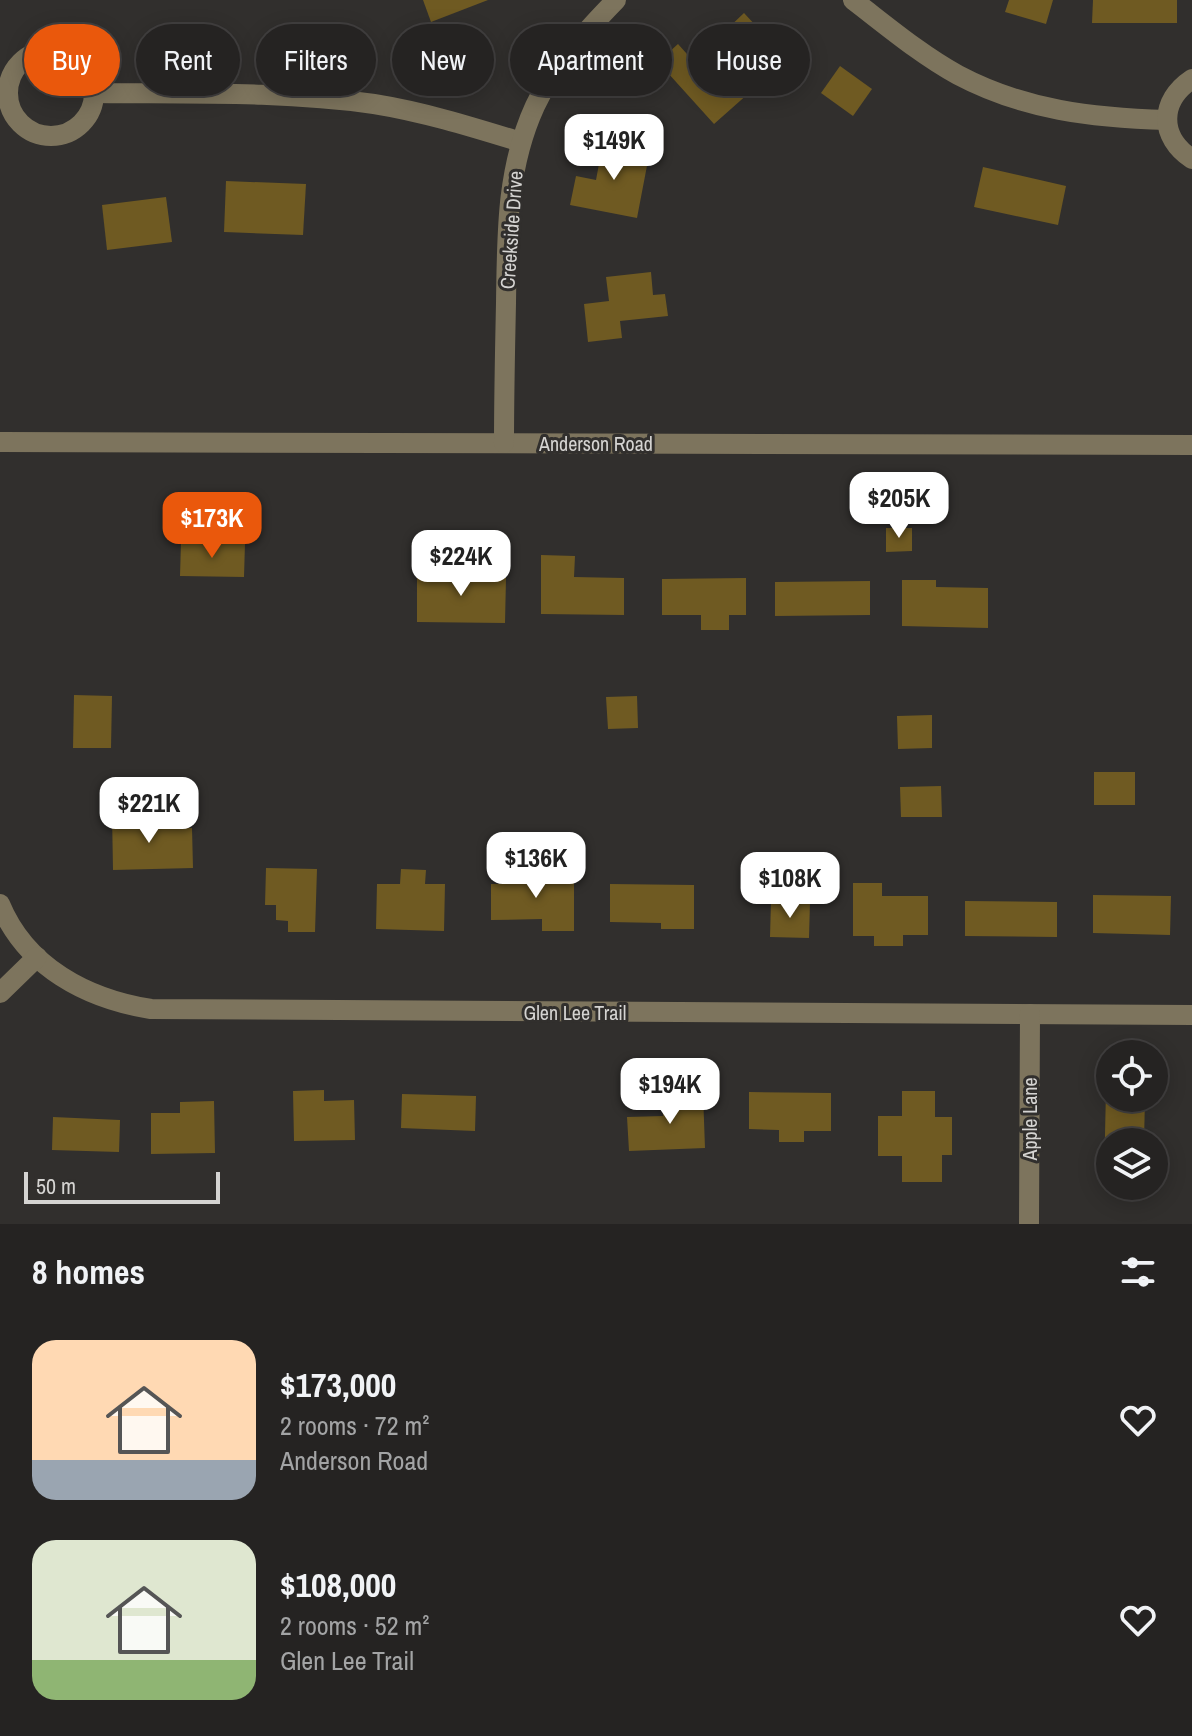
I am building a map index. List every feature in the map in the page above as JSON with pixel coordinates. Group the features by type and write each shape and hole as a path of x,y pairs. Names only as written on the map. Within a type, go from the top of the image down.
{"street":[{"name":"Creekside Drive","path":"504,443 508,212 514,164 536,104 556,68 582,34 616,0"},
{"path":"853,0 933,59 958,75 999,94 1043,108 1087,116 1167,120"},
{"path":"51,50 67,53 81,62 91,76 94,93 91,109 82,123 67,132 51,136 34,132 20,123 11,109 8,93 11,76 20,62 34,53 51,50"},
{"path":"1192,79 1180,87 1170,102 1167,120 1170,137 1180,152 1192,159"},
{"path":"120,93 332,99 444,119 521,142"},
{"name":"Anderson Road","path":"0,442 1192,445"},
{"name":"Glen Lee Trail","path":"0,904 23,942 58,975 87,992 119,1004 151,1009 1192,1015"},
{"path":"0,993 37,957"},
{"name":"Apple Lane","path":"1029,1224 1030,1014"}],"building":[{"path":"423,0 488,0 431,22"},
{"path":"1009,0 1053,0 1046,24 1005,12"},
{"path":"1093,0 1177,0 1177,23 1092,23"},
{"path":"744,13 754,24 732,24"},
{"path":"678,44 688,55 688,95 672,78 672,49"},
{"path":"840,66 872,89 853,116 821,93"},
{"path":"689,96 746,96 714,124"},
{"path":"603,142 650,150 637,218 570,205 576,176 596,180"},
{"path":"983,167 1066,186 1058,225 974,207"},
{"path":"226,181 306,184 303,235 224,232"},
{"path":"166,197 172,242 107,250 102,205"},
{"path":"651,272 653,295 665,294 668,316 620,321 622,338 588,342 584,304 609,301 606,277"},
{"path":"886,528 912,528 912,551 886,552"},
{"path":"181,542 245,543 244,577 180,576"},
{"path":"541,555 575,556 574,577 624,578 624,615 541,614"},
{"path":"442,569 481,569 481,578 506,578 505,623 417,622 417,577 442,577"},
{"path":"746,578 746,615 729,615 729,630 701,630 701,615 662,615 662,579"},
{"path":"902,580 936,580 936,587 988,588 988,628 902,626"},
{"path":"870,581 870,615 775,616 775,582"},
{"path":"74,695 112,696 111,748 73,748"},
{"path":"637,696 638,728 608,729 606,697"},
{"path":"932,715 932,748 898,749 897,716"},
{"path":"1094,772 1135,772 1135,805 1094,805"},
{"path":"941,786 942,817 901,817 900,787"},
{"path":"142,813 143,829 192,828 193,868 113,870 112,814"},
{"path":"527,866 555,866 555,883 574,883 574,931 542,931 542,919 491,920 491,884 527,884"},
{"path":"266,868 317,869 315,932 288,932 288,921 276,920 276,905 265,905"},
{"path":"401,869 426,870 425,884 445,884 444,931 376,929 377,884 400,884"},
{"path":"853,883 882,883 882,896 928,896 928,935 903,935 903,946 874,946 874,936 853,936"},
{"path":"610,884 694,885 694,929 661,929 661,923 610,922"},
{"path":"1093,895 1171,896 1170,935 1093,933"},
{"path":"771,901 810,902 809,938 770,937"},
{"path":"965,901 1057,902 1057,937 965,936"},
{"path":"324,1090 324,1101 354,1100 355,1140 294,1141 293,1091"},
{"path":"902,1091 935,1091 935,1117 952,1117 952,1155 942,1155 942,1182 902,1182 902,1156 878,1156 878,1116 902,1116"},
{"path":"749,1092 831,1093 831,1131 804,1131 804,1142 779,1142 779,1130 749,1129"},
{"path":"703,1093 705,1148 629,1151 627,1117 663,1116 662,1095"},
{"path":"402,1094 476,1096 475,1131 401,1128"},
{"path":"214,1101 215,1153 151,1154 151,1113 180,1113 180,1102"},
{"path":"1105,1112 1145,1112 1144,1128 1105,1128"},
{"path":"53,1117 120,1120 119,1152 52,1150"}]}
